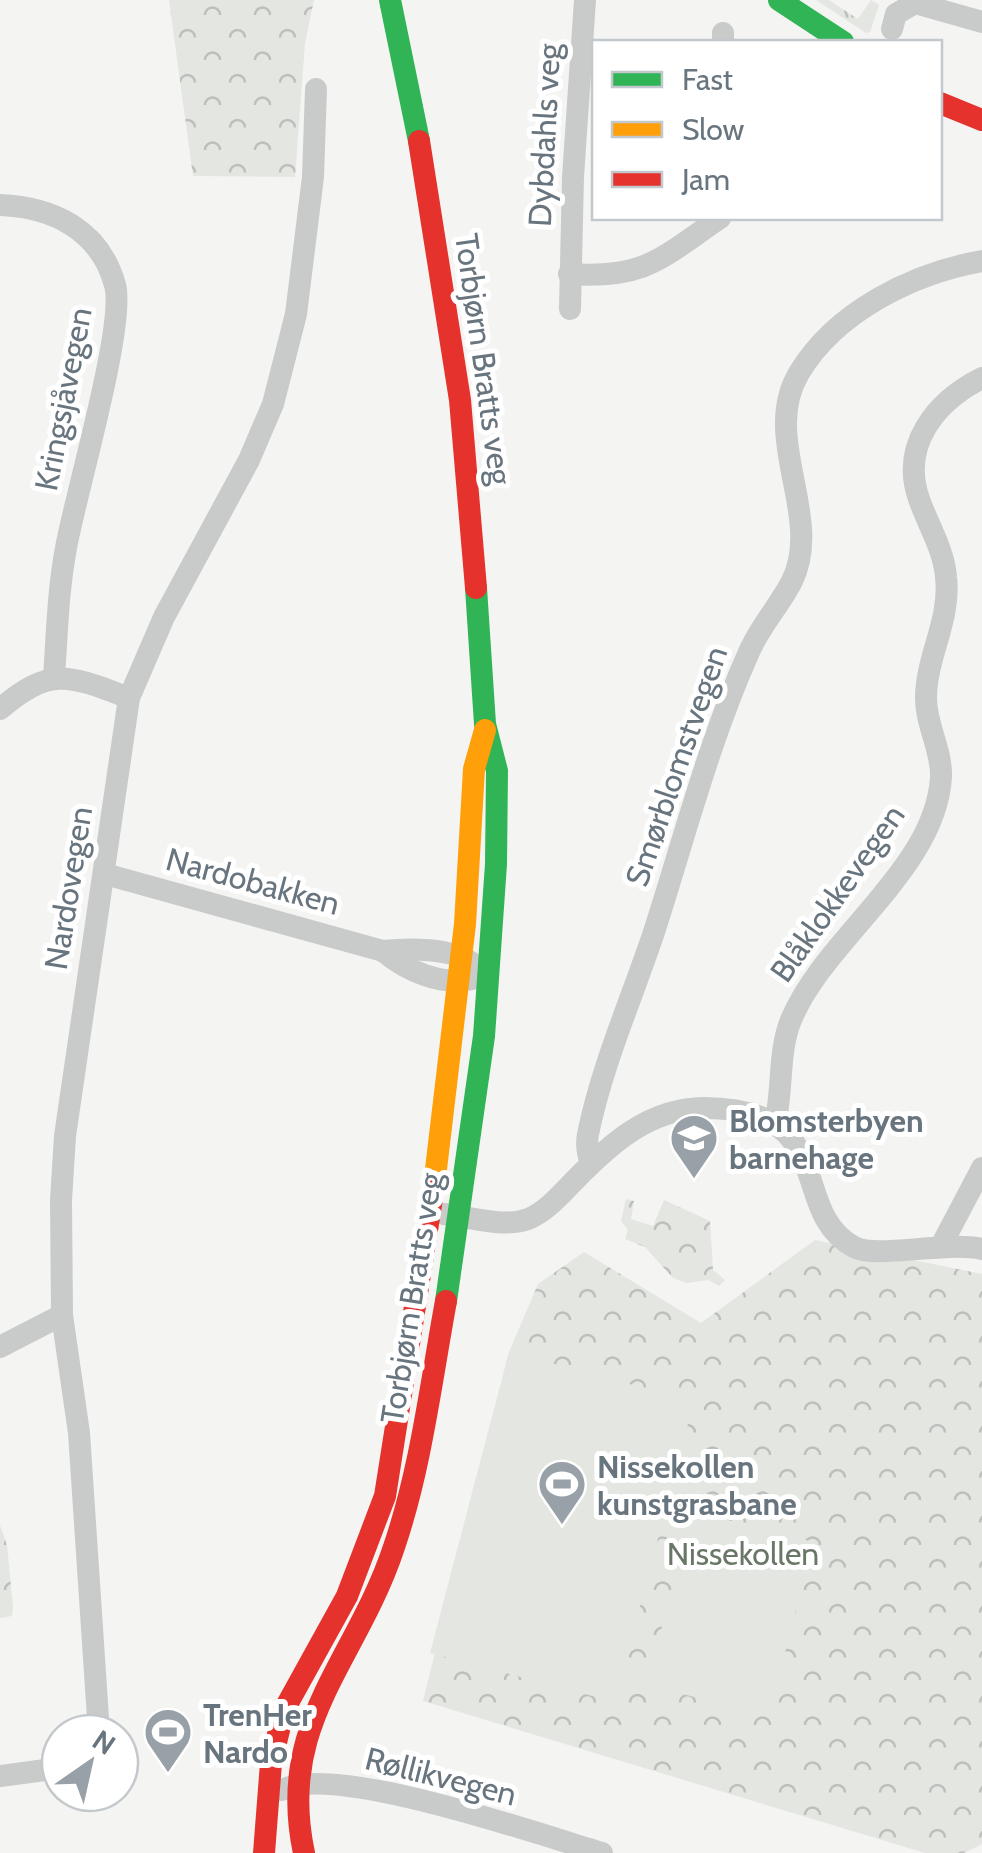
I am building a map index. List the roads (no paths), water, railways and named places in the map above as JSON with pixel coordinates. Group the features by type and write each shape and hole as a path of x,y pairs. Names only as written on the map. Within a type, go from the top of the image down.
{"main road":[{"name":"Torbjørn Bratts veg","path":"304,1853 296,1816 296,1782 309,1718 370,1608 408,1502 460,1216 488,976 497,772 485,730 477,554 460,402 405,62 390,0"},
{"path":"779,0 841,40"},
{"path":"942,104 982,120"},
{"name":"Torbjørn Bratts veg","path":"264,1853 267,1799 284,1710 347,1596 385,1496 431,1212 462,956 474,768 485,730"}],"street":[{"name":"Dybdahls veg","path":"570,309 584,0"},
{"path":"892,29 896,14 915,3 982,22"},
{"name":"Nardovegen","path":"97,1713 79,1433 62,1315 65,1136 129,698 164,617 249,460 272,404 296,314 313,177 316,89"},
{"name":"Kringsjåvegen","path":"0,205 35,206 70,221 100,250 116,288 113,331 66,548 54,677"},
{"name":"Dybdahls veg","path":"569,274 611,276 640,270 717,220"},
{"name":"Smørblomstvegen","path":"591,1163 586,1141 599,1092 698,794 750,649 797,568 799,525 786,434 796,379 829,338 882,298 937,271 982,261"},
{"name":"Blåklokkevegen","path":"775,1124 792,1019 904,863 935,806 940,766 926,709 926,691 946,608 947,580 917,493 914,460 923,430 938,407 982,378"},
{"path":"0,709 30,684 54,677 94,684 129,698"},
{"name":"Nardobakken","path":"104,874 383,952 400,965 459,982 488,976"},
{"name":"Nardobakken","path":"383,952 406,948 462,956 488,976"},
{"path":"431,1212 507,1221 530,1218 633,1129 683,1110 725,1110 775,1124 801,1152 825,1214 847,1242 872,1252 942,1244 982,1249"},
{"path":"942,1244 982,1168"},
{"path":"0,1347 62,1315"},
{"path":"0,1776 40,1771"},
{"name":"Røllikvegen","path":"296,1782 326,1781 466,1812 602,1853"},
{"path":"267,1799 296,1782"}],"place":[{"name":"Blomsterbyen barnehage","path":"694,1180"},
{"name":"Nissekollen kunstgrasbane","path":"562,1526"},
{"name":"TrenHer Nardo","path":"168,1774"}],"park label":[{"name":"Nissekollen","path":"743,1553"}]}
